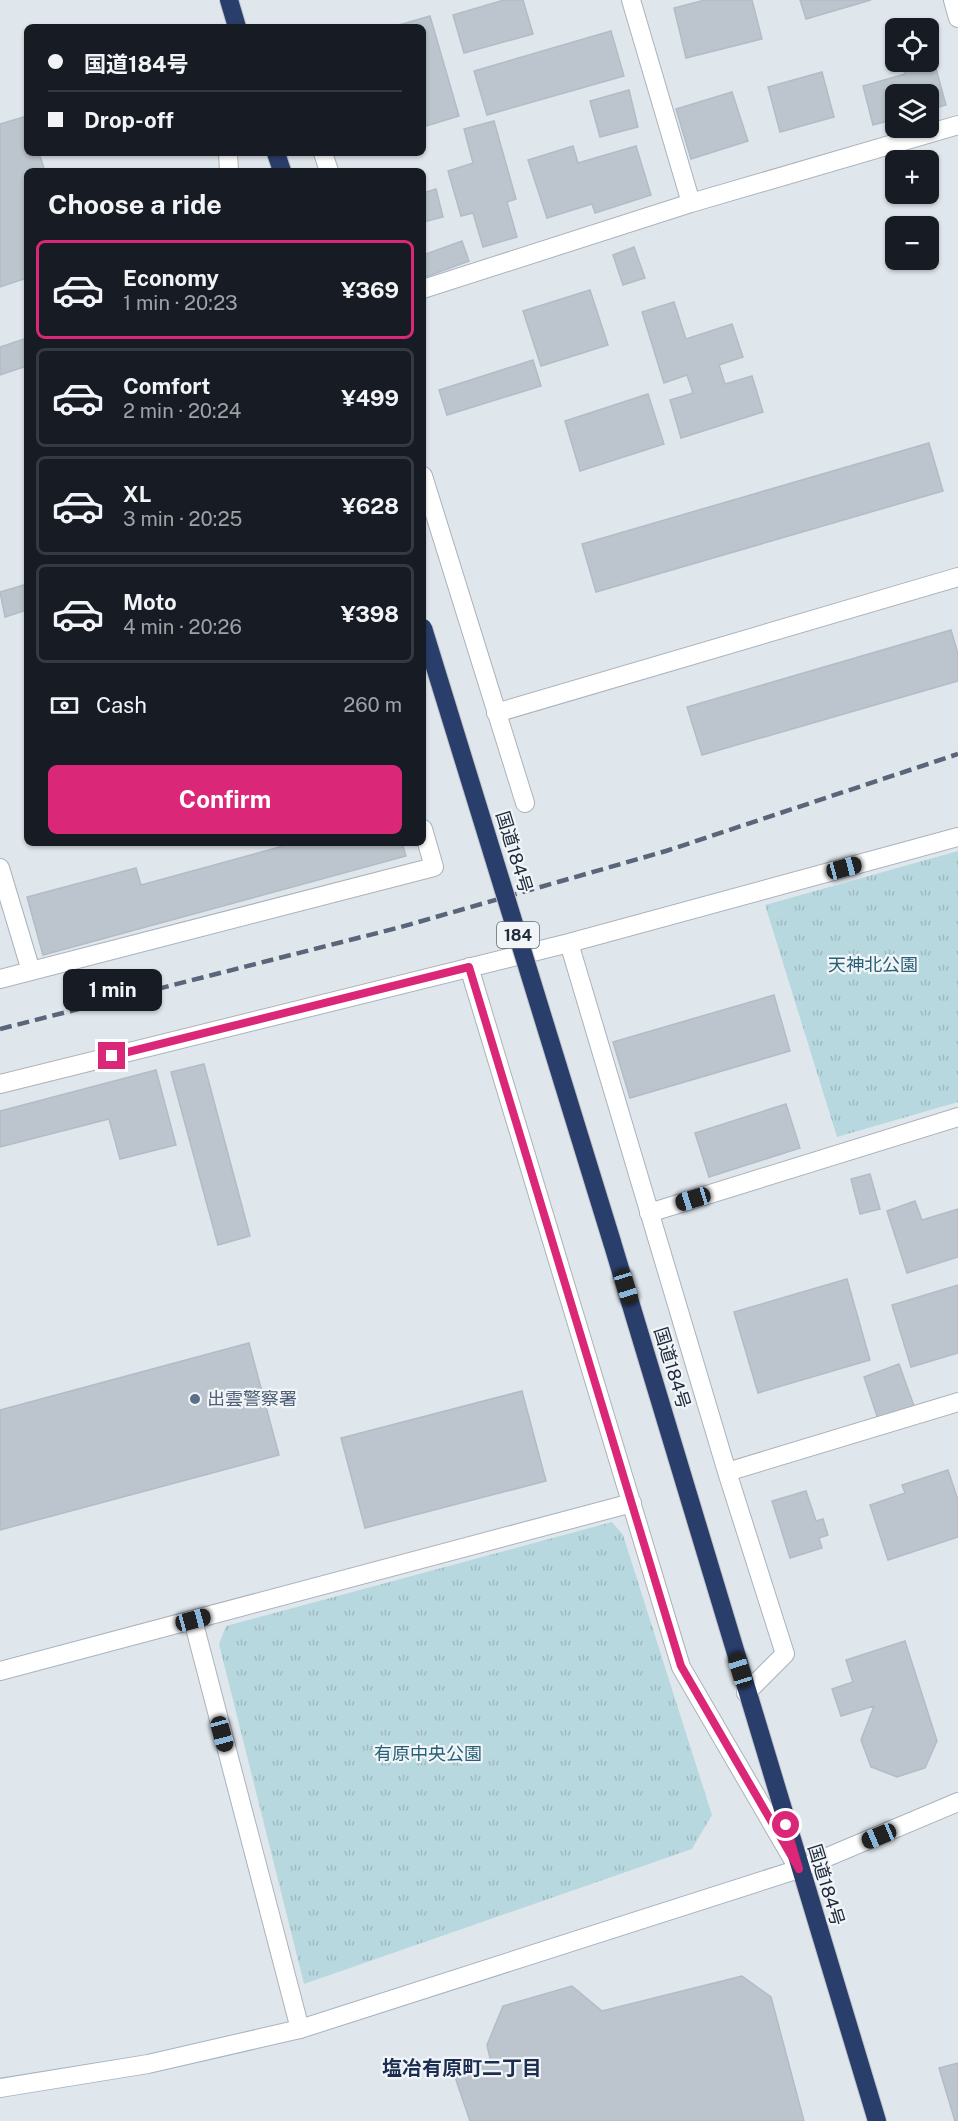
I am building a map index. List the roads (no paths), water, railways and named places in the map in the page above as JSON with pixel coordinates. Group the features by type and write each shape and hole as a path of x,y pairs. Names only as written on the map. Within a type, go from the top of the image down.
{"highway":[{"path":"229,0 236,24"},
{"name":"国道184号","path":"426,638 612,1242 799,1869 877,2121"}],"street":[{"path":"631,0 691,203"},
{"path":"953,0 958,18"},
{"path":"426,288 691,203 958,125"},
{"path":"426,486 525,803"},
{"path":"496,713 958,577"},
{"path":"0,1084 569,943 958,837"},
{"path":"0,980 434,867 426,839"},
{"path":"0,868 31,971"},
{"path":"569,943 649,1213 785,1654 746,1693"},
{"path":"469,967 681,1666 799,1869"},
{"path":"649,1213 958,1117"},
{"path":"728,1472 958,1402"},
{"path":"0,1671 632,1503"},
{"path":"193,1620 300,2029"},
{"path":"0,2088 148,2064 300,2029 799,1869 958,1802"}],"railway":[{"path":"0,1029 401,927 666,851 958,754"}],"place":[{"name":"出雲警察署","path":"195,1399"}],"district":[{"name":"塩冶有原町二丁目","path":"462,2068"}],"park label":[{"name":"天神北公園","path":"873,965"},
{"name":"有原中央公園","path":"428,1754"}]}
